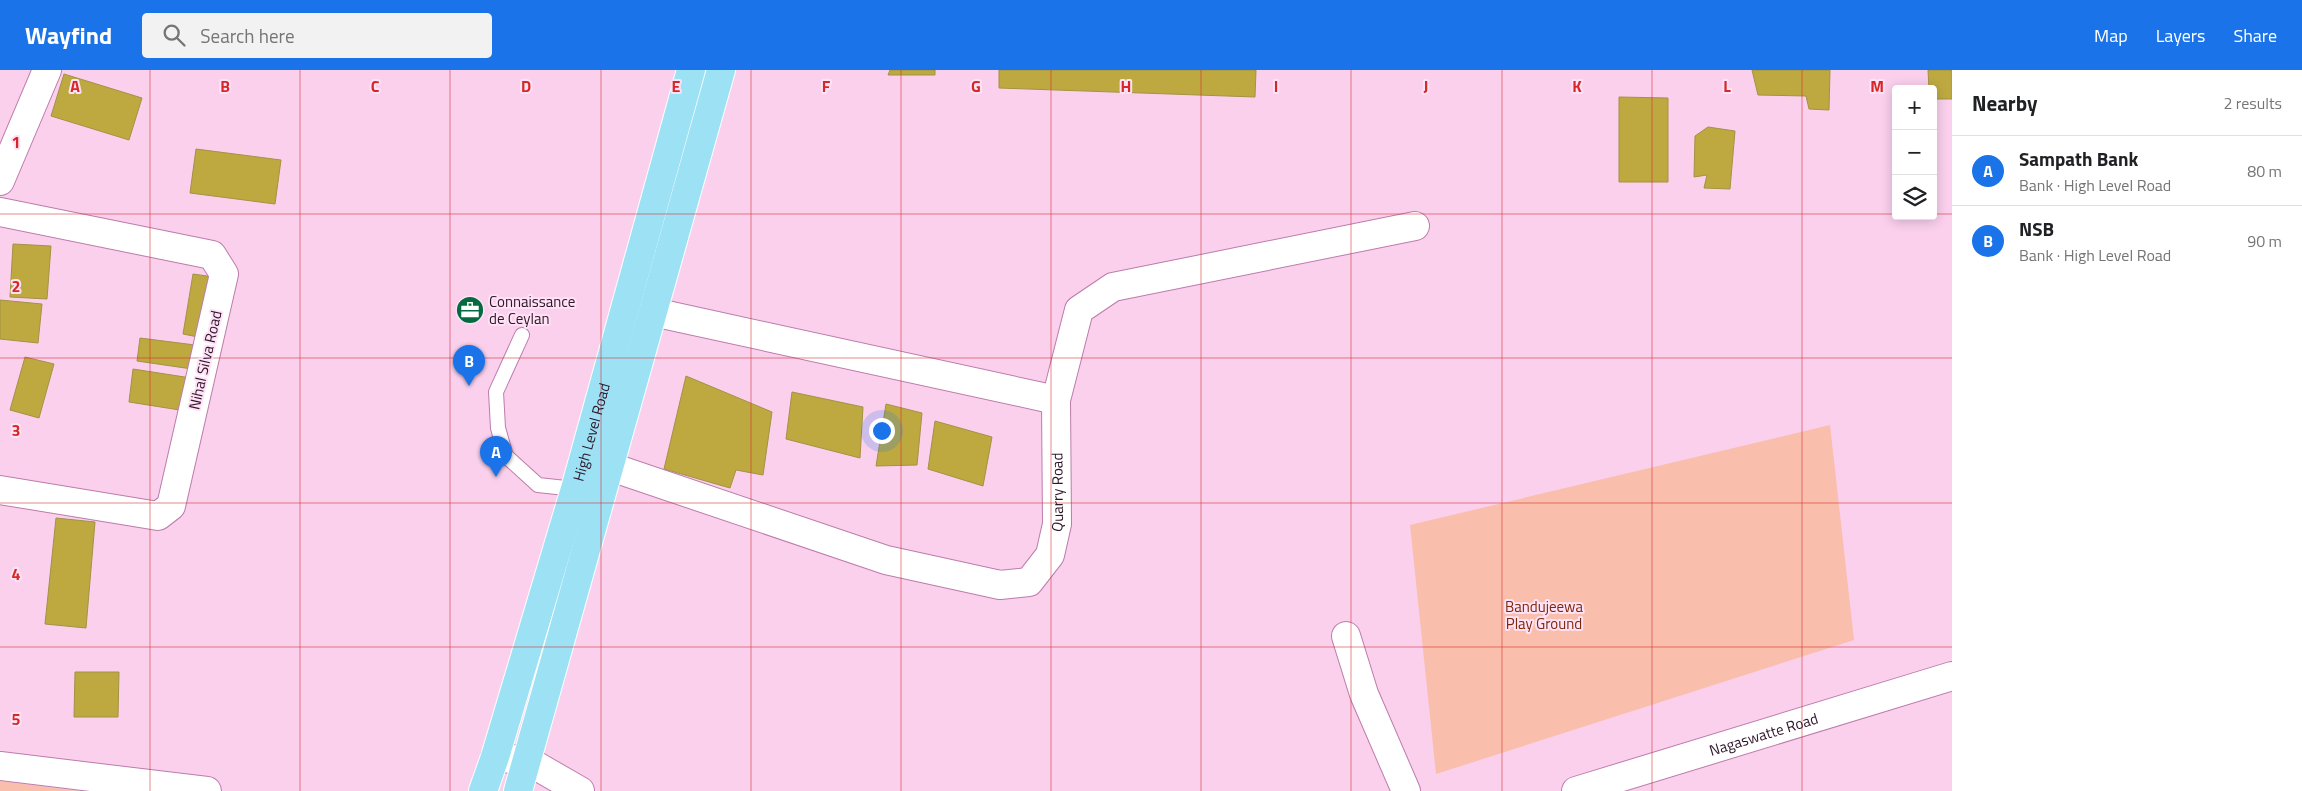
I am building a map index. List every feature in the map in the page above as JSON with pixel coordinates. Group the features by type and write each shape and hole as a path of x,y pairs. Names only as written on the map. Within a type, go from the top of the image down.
{"highway":[{"name":"High Level Road","path":"483,791 495,757 575,489 692,70"},
{"name":"High Level Road","path":"518,791 611,467 721,70"}],"street":[{"path":"0,181 47,70"},
{"name":"Nihal Silva Road","path":"0,212 212,255 224,274 171,506 158,516 0,490"},
{"name":"Quarry Road","path":"611,467 886,560 1000,585 1028,582 1050,555 1057,524 1056,400 1079,310 1113,287 1415,226"},
{"path":"653,312 1056,400"},
{"path":"1346,636 1364,694 1406,791"},
{"name":"Nagaswatte Road","path":"1576,791 1952,676"},
{"path":"495,757 528,761 580,791"},
{"path":"0,766 207,791"}],"lane":[{"path":"522,334 496,392 498,428 506,456 538,485 575,489"}],"green space":[{"name":"Bandujeewa Play Ground","path":"1830,425 1854,640 1436,774 1410,525"},
{"path":"0,781 79,791 0,791"}],"building":[{"path":"890,70 935,70 935,75 888,75"},
{"path":"999,70 1256,70 1255,97 999,88"},
{"path":"1752,70 1830,70 1829,110 1809,109 1806,96 1758,95"},
{"path":"1928,70 1952,70 1952,99 1937,99 1937,85 1929,85"},
{"path":"64,74 142,98 129,140 51,116"},
{"path":"1619,97 1668,98 1668,182 1619,182"},
{"path":"1708,127 1735,131 1730,189 1704,188 1707,175 1694,177 1695,136"},
{"path":"196,149 281,160 275,204 190,193"},
{"path":"13,244 51,246 47,299 10,297"},
{"path":"193,274 214,277 203,338 183,334"},
{"path":"0,300 42,304 38,343 0,339"},
{"path":"140,338 195,345 192,369 137,361"},
{"path":"25,357 54,364 39,418 10,410"},
{"path":"133,369 191,378 186,411 129,402"},
{"path":"686,376 772,412 763,475 736,470 730,488 664,469"},
{"path":"792,392 863,407 860,458 786,439"},
{"path":"886,404 922,413 917,465 876,466"},
{"path":"935,421 992,437 983,486 928,469"},
{"path":"56,518 95,522 86,628 45,624"},
{"path":"75,672 119,672 118,717 74,717"}],"place":[{"name":"Connaissance de Ceylan","path":"470,310"},
{"name":"NSB","path":"469,386"},
{"name":"Sampath Bank","path":"496,477"}]}
